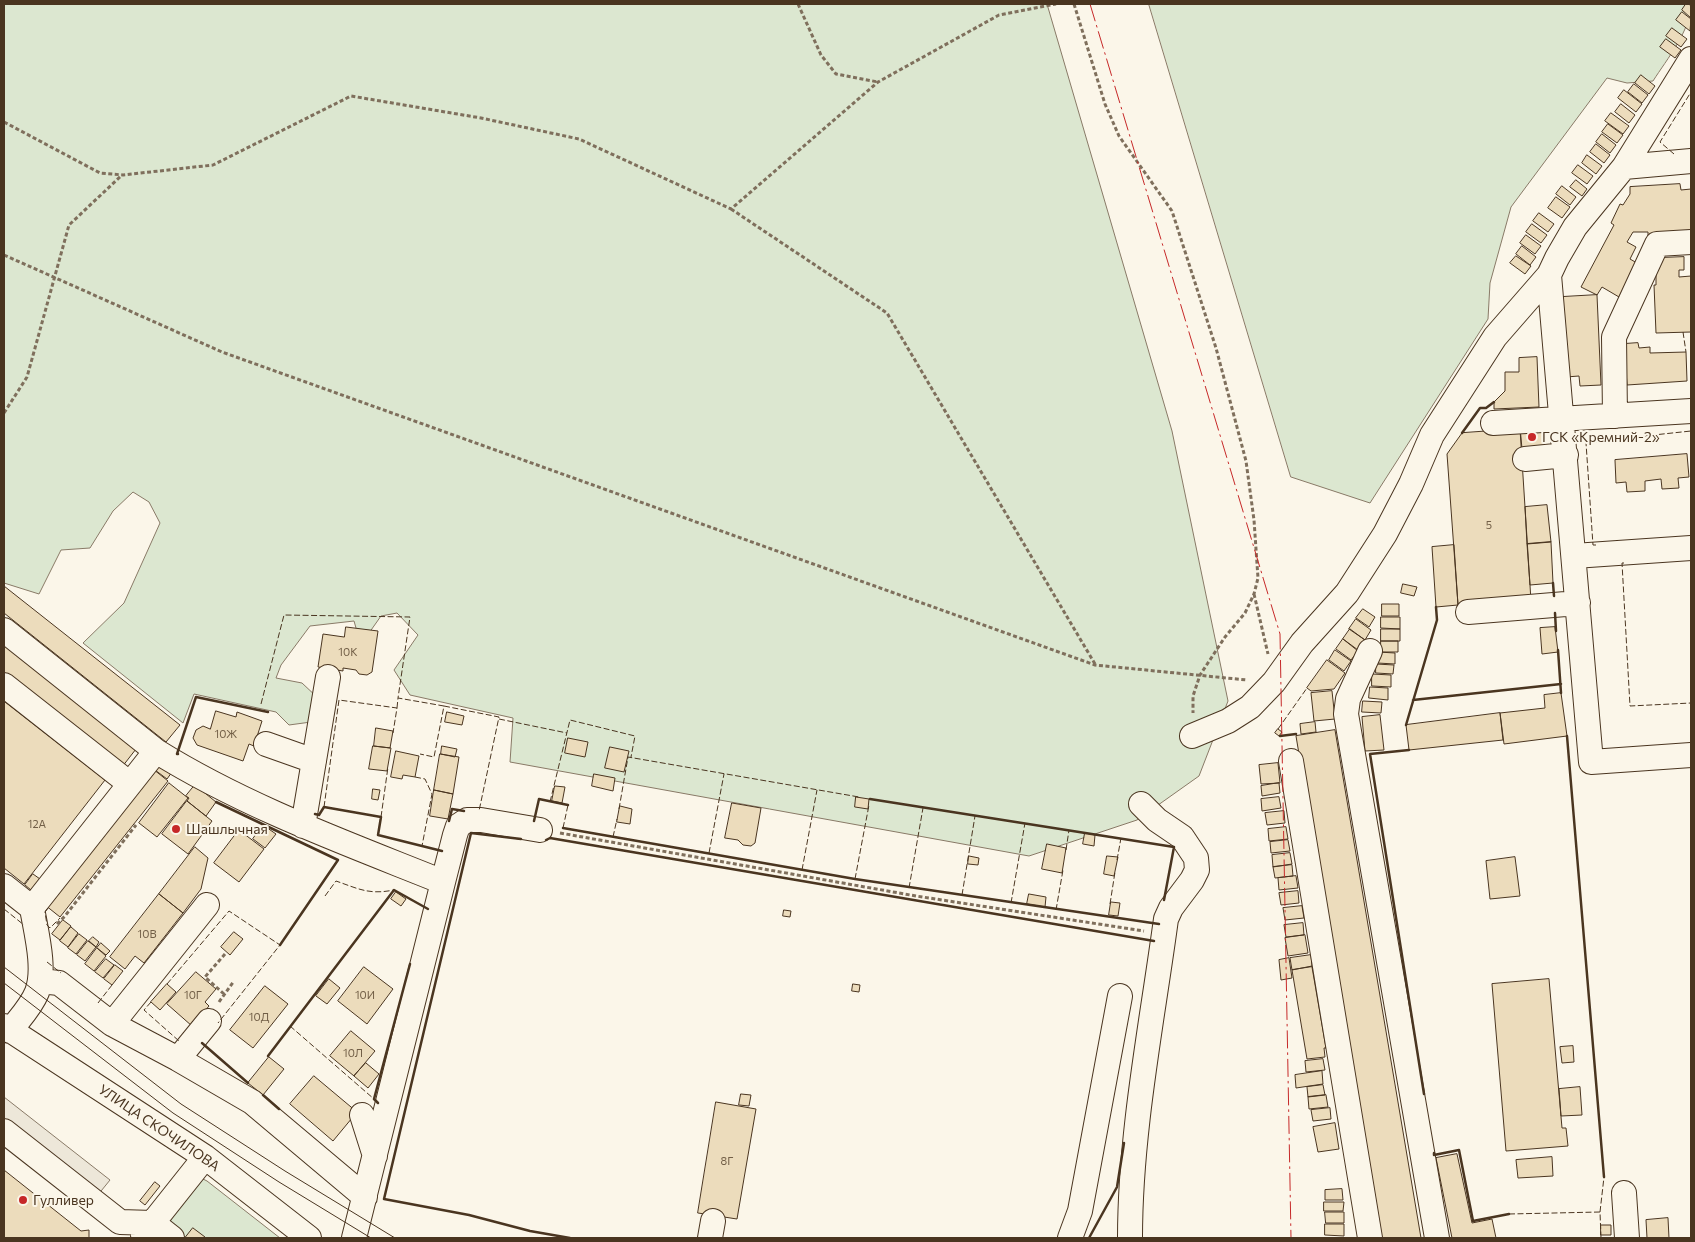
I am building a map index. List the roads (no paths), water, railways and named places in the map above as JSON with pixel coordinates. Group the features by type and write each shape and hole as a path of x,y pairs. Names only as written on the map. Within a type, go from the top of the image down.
{"street":[{"path":"1192,736 1228,721 1250,707 1274,682 1302,643 1347,593 1385,534 1412,484 1432,435 1495,337 1549,276 1575,227 1624,167 1691,59"},
{"path":"1624,167 1691,161"},
{"path":"1616,416 1614,337 1657,244 1691,242"},
{"path":"1549,276 1566,455 1591,762 1691,754"},
{"path":"1493,423 1691,411"},
{"path":"1525,459 1566,455"},
{"path":"1574,556 1691,548"},
{"path":"1468,612 1578,603"},
{"path":"4,630 156,751 224,789 304,826 443,882"},
{"path":"1370,651 1348,699 1346,714 1437,1238"},
{"path":"304,826 328,677"},
{"path":"4,685 130,784"},
{"path":"266,744 314,761"},
{"path":"32,908 156,751"},
{"path":"1291,761 1370,1238"},
{"path":"1130,1238 1130,1203 1138,1124 1166,919 1171,908 1192,880 1197,870 1196,858 1182,837 1157,820 1140,804"},
{"path":"354,1238 458,826 467,820 481,820 540,830"},
{"path":"4,886 32,908 38,948 40,981 37,993 31,1004 7,1028"},
{"path":"112,1024 206,904"},
{"path":"40,981 59,984 112,1024 178,1059 252,1102 365,1196"},
{"path":"1070,1238 1080,1210 1120,996"},
{"path":"178,1059 209,1021"},
{"name":"УЛИЦА СКОЧИЛОВА","path":"7,1028 205,1157 309,1238"},
{"path":"362,1115 375,1156"},
{"path":"4,1131 120,1222 172,1238"},
{"path":"147,1231 205,1157"},
{"path":"1624,1193 1627,1238"}],"tram line":[{"path":"4,967 181,1104 285,1171 395,1238"},
{"path":"4,983 173,1113 279,1182 371,1238"}],"place":[{"name":"ГСК «Кремний-2»","path":"1532,437"},
{"name":"Шашлычная","path":"176,829"},
{"name":"Гулливер","path":"23,1200"}]}
